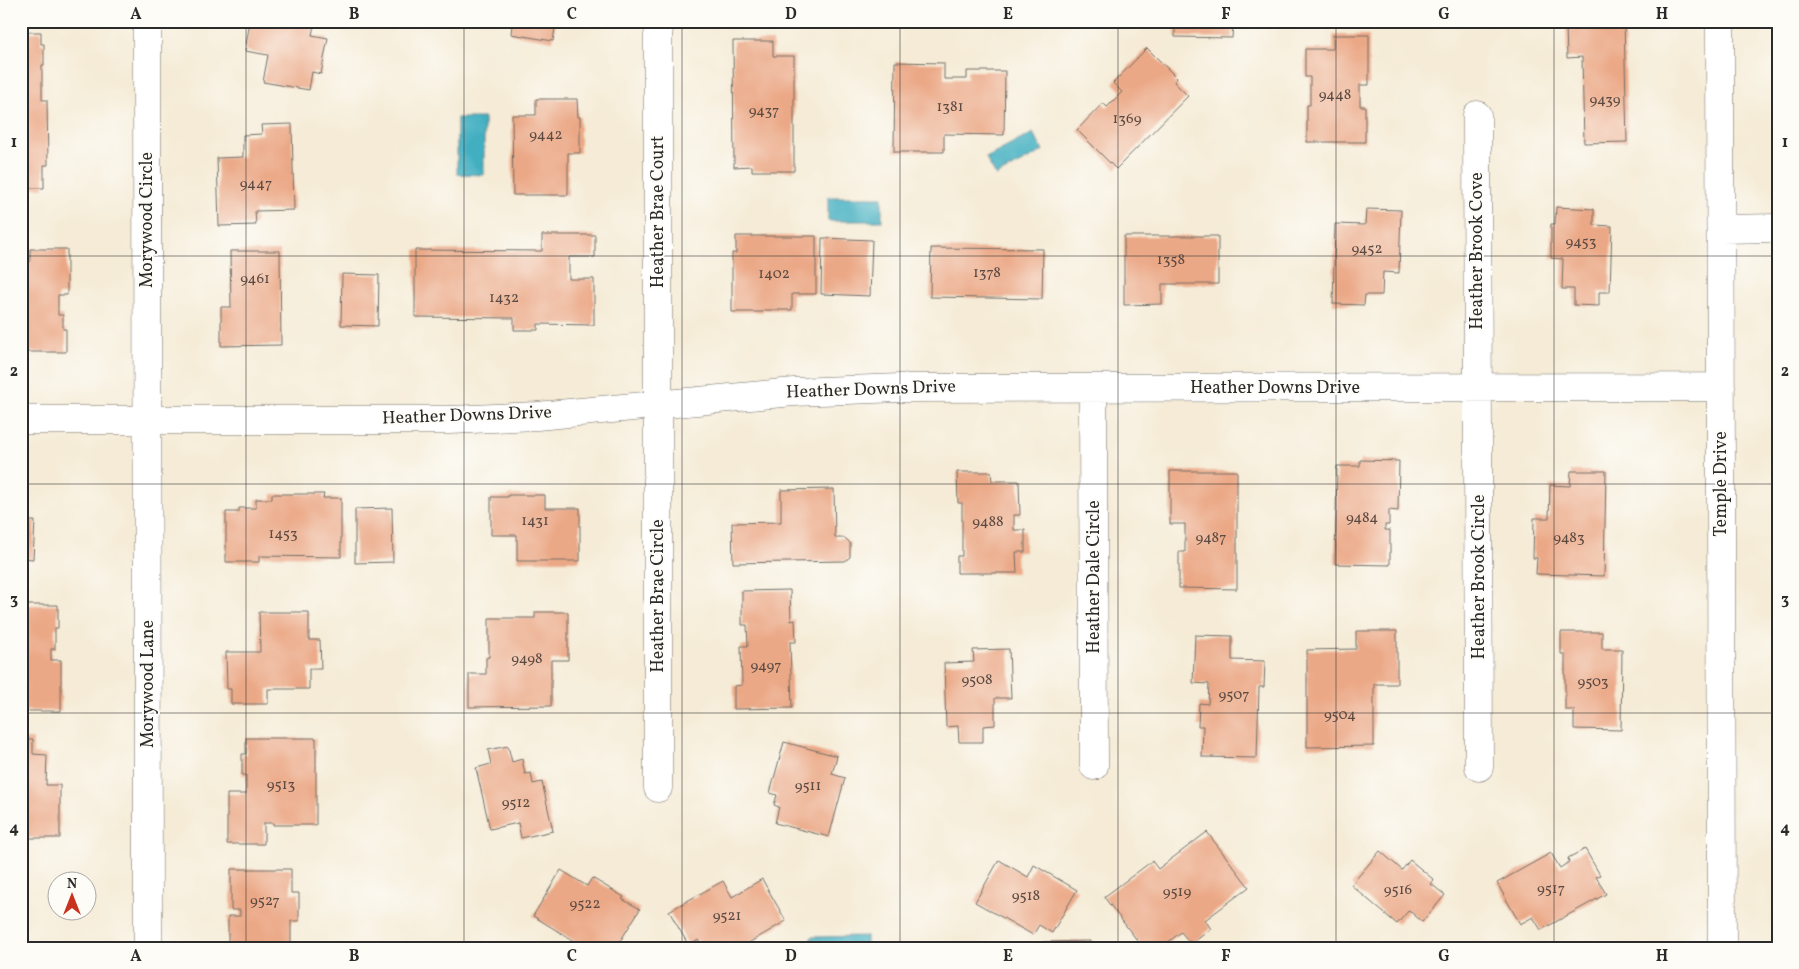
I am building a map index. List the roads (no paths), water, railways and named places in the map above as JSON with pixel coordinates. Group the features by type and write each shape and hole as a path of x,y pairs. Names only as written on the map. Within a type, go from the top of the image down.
{"street":[{"name":"Morywood Circle","path":"147,21 147,420"},
{"name":"Heather Brae Court","path":"658,403 658,36 660,21"},
{"name":"Temple Drive","path":"1720,21 1722,948"},
{"name":"Heather Brook Cove","path":"1476,115 1478,388"},
{"path":"1720,229 1778,228"},
{"name":"Heather Downs Drive","path":"21,420 450,420 537,416 658,403 794,392 900,388 1721,388"},
{"name":"Heather Dale Circle","path":"1093,388 1094,766"},
{"name":"Heather Brook Circle","path":"1478,388 1479,767"},
{"name":"Heather Brae Circle","path":"658,403 658,788"},
{"name":"Morywood Lane","path":"147,420 148,948"}],"water":[{"path":"457,118 484,118 484,175 457,174"},
{"path":"1033,133 1043,151 996,176 986,158"},
{"path":"828,197 882,197 882,221 828,221"},
{"path":"866,936 866,948 811,948 811,937"}]}
